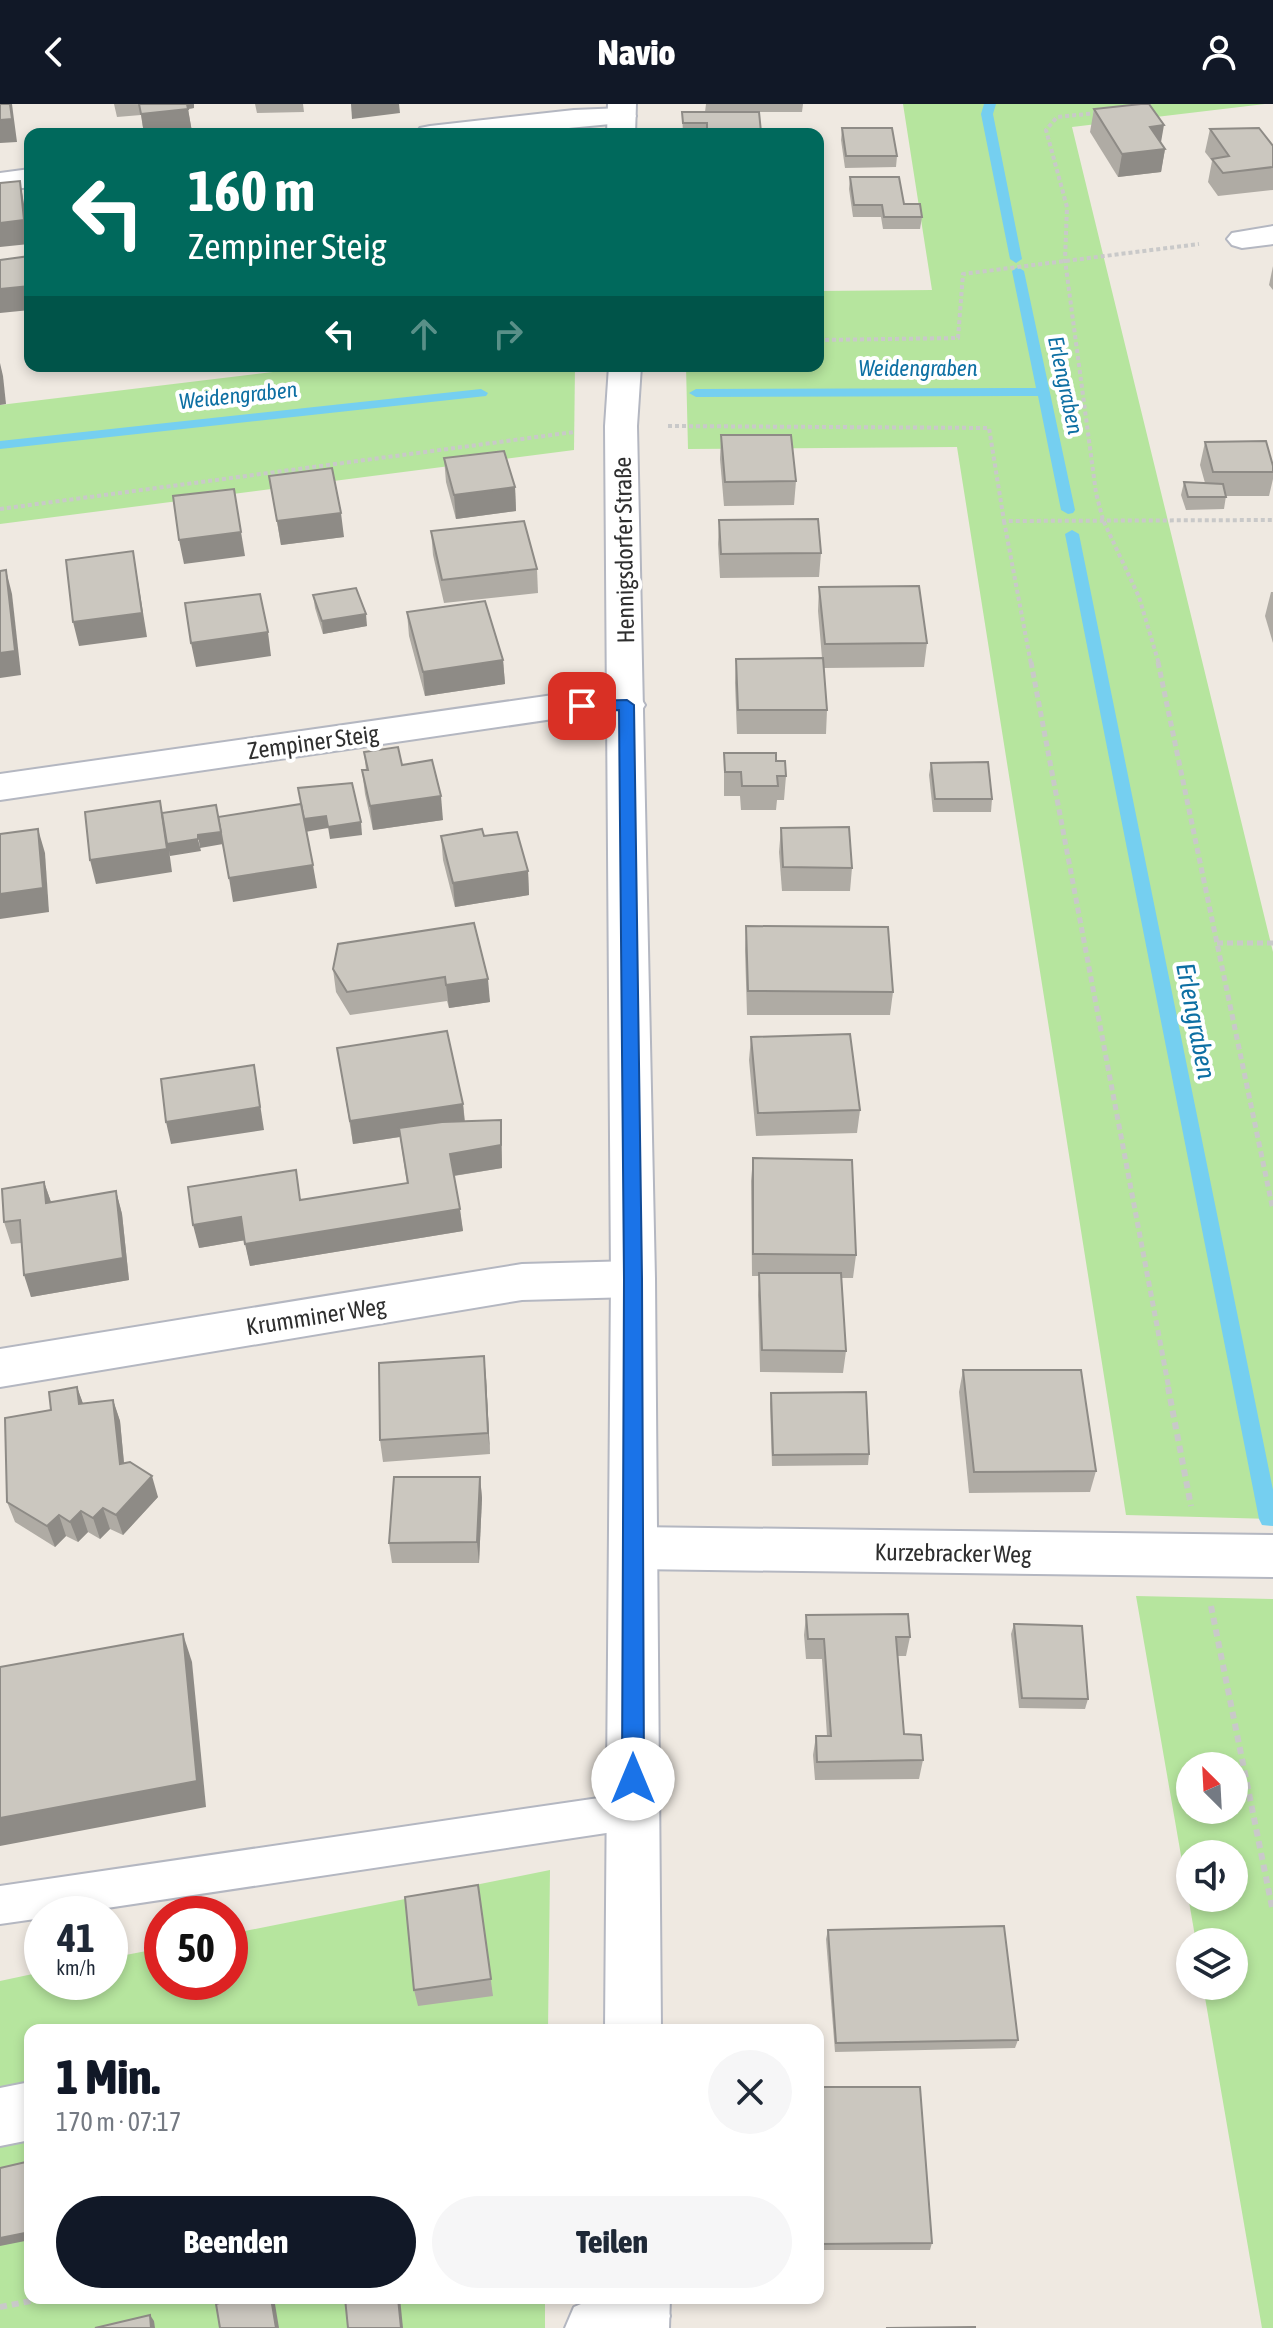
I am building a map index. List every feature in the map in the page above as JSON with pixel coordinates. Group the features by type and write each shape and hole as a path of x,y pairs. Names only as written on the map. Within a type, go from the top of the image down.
{"street":[{"path":"484,128 574,118 622,118"},
{"path":"0,182 24,179"},
{"path":"1242,239 1273,235"},
{"name":"Hennigsdorfer Straße","path":"625,372 621,426 633,1279 633,2024"},
{"name":"Zempiner Steig","path":"0,787 560,706 627,705"},
{"name":"Krumminer Weg","path":"0,1368 522,1282 633,1279"},
{"name":"Kurzebracker Weg","path":"633,1548 1273,1556"},
{"path":"0,2117 24,2112"}],"lane":[{"path":"0,1905 633,1811"}],"path":[{"path":"1101,112 1057,117 1046,130 1067,207 1065,260 1082,399 1103,520 1139,597 1161,672 1273,1210"},
{"path":"824,340 958,338 963,274 1242,239"},
{"path":"0,509 621,426 989,428 1004,521 1201,1556 1273,1912"},
{"path":"1004,521 1273,520"},
{"path":"1217,943 1273,943"},
{"path":"0,2307 24,2302"}],"green space":[{"path":"903,104 1265,104 1072,127 1273,952 1273,1519 1126,1515 957,447 688,449 686,372 824,372 824,291 932,290"},
{"path":"273,372 575,372 574,450 0,524 0,405"},
{"path":"1136,1596 1273,1599 1273,2328 1262,2328 1205,2000 1248,2000 1248,1928 1194,1928 1191,1912 1248,1912 1248,1840 1178,1840"},
{"path":"550,1870 548,2024 24,2024 24,2304 545,2304 545,2328 0,2328 0,1981 24,1976 24,2000 128,2000 128,1955 144,1951 144,2000 248,2000 248,1930"}],"building":[{"path":"0,104 10,104 12,119 0,120"},
{"path":"139,104 187,104 188,109 141,114"},
{"path":"1149,104 1164,125 1150,127 1165,149 1122,154 1094,109"},
{"path":"682,112 759,112 761,128 707,128 707,123 683,123"},
{"path":"842,128 892,128 897,156 846,156"},
{"path":"1259,128 1273,146 1273,167 1223,173 1212,159 1229,156 1210,129"},
{"path":"850,177 899,177 904,204 920,204 922,217 884,217 882,205 854,205"},
{"path":"20,181 24,220 0,223 0,183"},
{"path":"24,257 24,287 0,289 0,260"},
{"path":"721,435 791,435 796,481 725,482"},
{"path":"1266,441 1273,472 1213,472 1205,442"},
{"path":"504,451 515,487 454,495 444,458"},
{"path":"332,468 341,513 277,521 269,476"},
{"path":"1184,482 1223,484 1226,497 1188,497"},
{"path":"234,489 241,532 179,540 173,496"},
{"path":"818,519 821,553 721,554 719,520"},
{"path":"524,521 537,569 442,580 431,531"},
{"path":"133,551 142,613 73,622 66,560"},
{"path":"6,570 15,651 0,653 0,571"},
{"path":"919,586 927,643 825,644 819,587"},
{"path":"356,588 366,614 322,621 313,595"},
{"path":"260,594 268,632 191,643 185,603"},
{"path":"485,601 503,660 423,672 407,612"},
{"path":"823,658 827,710 738,710 736,659"},
{"path":"398,747 402,765 432,760 441,796 370,806 362,770 368,770 364,752"},
{"path":"724,753 776,753 776,761 785,761 786,776 777,776 778,786 742,786 741,772 725,772"},
{"path":"988,762 992,799 935,799 931,763"},
{"path":"352,783 361,822 328,827 326,816 304,819 298,788"},
{"path":"160,801 167,849 90,860 85,812"},
{"path":"301,804 313,865 229,878 218,817"},
{"path":"216,805 221,832 167,844 162,813"},
{"path":"849,827 852,868 783,867 781,828"},
{"path":"38,829 43,888 0,894 0,834"},
{"path":"482,829 484,836 517,832 528,871 453,883 441,836"},
{"path":"474,923 488,979 446,985 445,977 347,992 333,969 338,944"},
{"path":"746,926 888,927 893,992 748,991"},
{"path":"447,1031 463,1104 350,1121 337,1048"},
{"path":"850,1034 860,1110 758,1113 751,1037"},
{"path":"254,1065 260,1107 166,1122 161,1079"},
{"path":"501,1120 501,1145 450,1154 460,1209 245,1244 241,1217 193,1225 188,1187 296,1170 300,1200 408,1183 399,1128 442,1122"},
{"path":"753,1158 852,1160 856,1255 753,1254"},
{"path":"44,1182 46,1203 116,1191 123,1258 24,1275 20,1220 4,1222 2,1189"},
{"path":"759,1273 841,1273 846,1351 762,1350"},
{"path":"484,1356 488,1433 380,1440 379,1363"},
{"path":"963,1370 1081,1370 1096,1471 974,1472"},
{"path":"77,1387 79,1404 113,1400 120,1464 130,1462 152,1476 116,1515 103,1508 93,1518 81,1511 70,1522 59,1515 47,1526 7,1502 5,1418 51,1410 49,1392"},
{"path":"866,1392 869,1454 773,1455 771,1393"},
{"path":"394,1477 480,1477 477,1542 389,1543"},
{"path":"908,1614 910,1637 896,1637 904,1734 921,1735 923,1760 817,1762 816,1736 831,1736 824,1639 808,1639 806,1615"},
{"path":"1014,1624 1082,1626 1088,1699 1022,1698"},
{"path":"183,1634 197,1781 0,1818 0,1667"},
{"path":"478,1885 491,1979 414,1990 405,1897"},
{"path":"1004,1926 1018,2040 836,2043 828,1930"},
{"path":"824,2087 920,2087 932,2243 824,2244"},
{"path":"24,2162 24,2233 0,2238 0,2168"},
{"path":"216,2304 272,2304 276,2328 220,2328"},
{"path":"346,2304 399,2304 401,2328 348,2328"},
{"path":"150,2315 151,2328 95,2328"},
{"path":"975,2327 975,2328 886,2328"}],"waterway":[{"name":"Erlengraben","path":"990,104 987,114 1016,259"},
{"name":"Erlengraben","path":"1018,271 1043,392"},
{"name":"Weidengraben","path":"696,393 1043,392"},
{"name":"Erlengraben","path":"1043,392 1068,510"},
{"name":"Weidengraben","path":"0,445 481,393"},
{"name":"Erlengraben","path":"1072,534 1269,1519"}],"route":[{"path":"582,706 627,705 633,1279 633,1779"}]}
